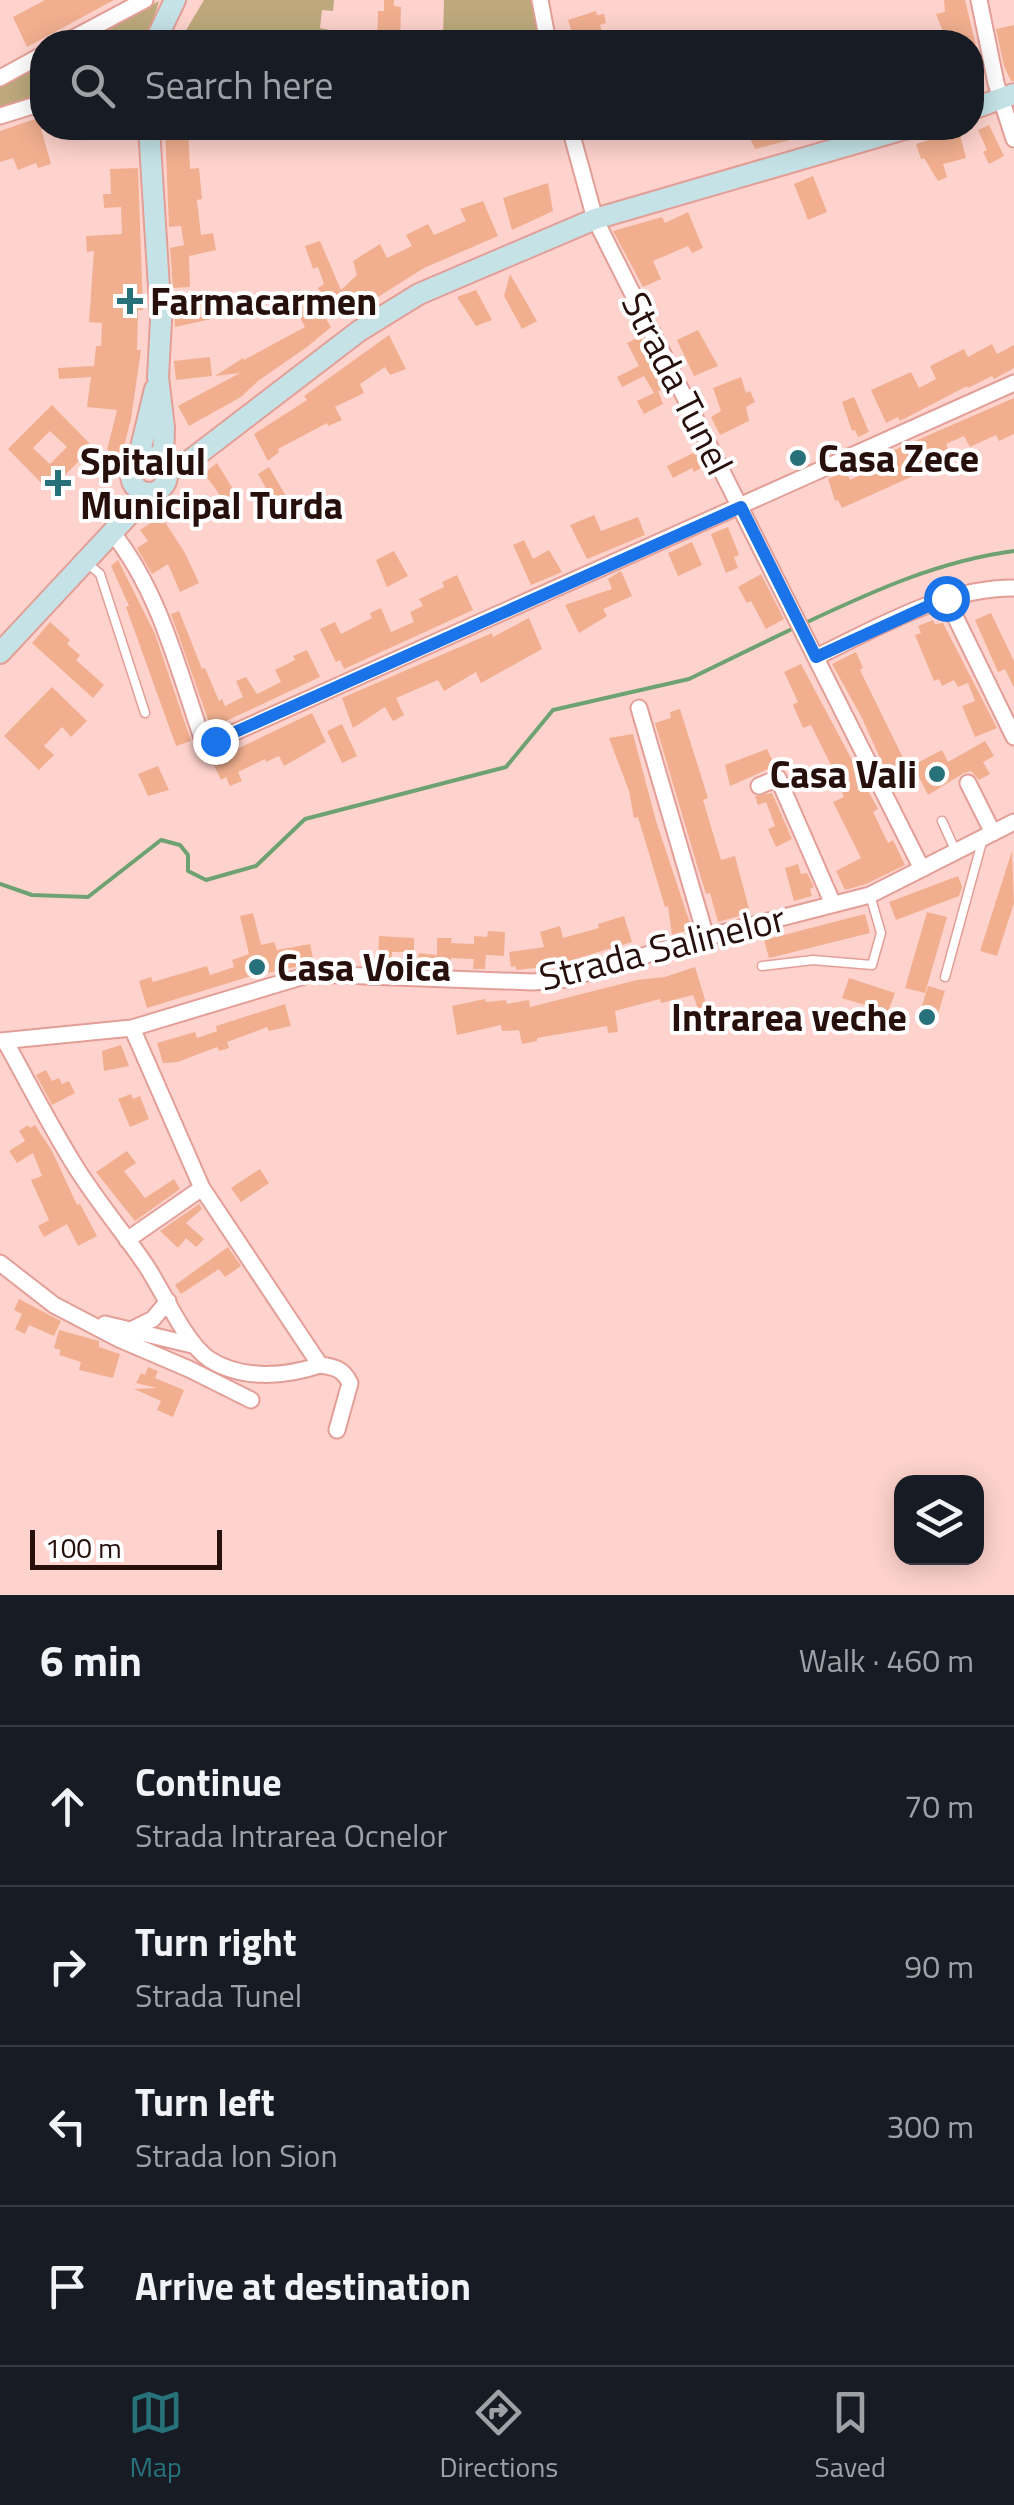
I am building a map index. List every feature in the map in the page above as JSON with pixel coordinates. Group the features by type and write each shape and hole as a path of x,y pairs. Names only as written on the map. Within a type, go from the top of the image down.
{"street":[{"path":"89,30 145,0"},
{"path":"160,30 174,0"},
{"path":"540,0 546,30"},
{"path":"979,0 1007,97 1013,136"},
{"path":"0,78 30,62"},
{"path":"0,116 30,106"},
{"path":"141,489 159,490 166,482 150,140"},
{"name":"Strada Tunel","path":"573,140 595,219 922,869"},
{"path":"138,460 147,457 165,467 188,462 360,331 419,294 595,219 867,140"},
{"path":"141,489 131,471 138,460 158,377"},
{"path":"108,534 134,558 150,590 202,738 215,741 1014,383"},
{"path":"0,653 86,562 141,489"},
{"path":"812,649 946,598 975,590 1014,588"},
{"path":"946,598 1014,737"},
{"path":"639,708 706,936"},
{"path":"759,786 778,778 833,904"},
{"path":"968,783 988,835"},
{"name":"Strada Salinelor","path":"3,1041 132,1028 311,974 534,982 566,979 706,936 870,895 1014,822"},
{"path":"132,1028 202,1188 320,1365"},
{"path":"3,1041 77,1169 168,1301 192,1345 230,1370 252,1374 298,1372 320,1365 336,1367 350,1383 338,1430"},
{"path":"126,1240 202,1188"},
{"path":"0,1263 54,1305 251,1400"},
{"path":"133,1329 152,1319 168,1301"},
{"path":"85,1320 89,1317 112,1328 133,1329 192,1345"}],"lane":[{"path":"86,562 100,574 145,714"},
{"path":"942,822 956,852"},
{"path":"945,976 988,835"},
{"path":"762,966 813,960 872,965 881,932 870,895"}],"shaded area":[{"path":"204,0 334,0 333,11 322,10 320,28 330,30 186,30"},
{"path":"444,0 533,0 539,30 443,30"},
{"path":"159,1 151,30 105,30"},
{"path":"30,71 30,99 0,108 0,87"}],"building":[{"path":"45,0 114,0 58,30 30,30 27,47 13,17"},
{"path":"384,0 394,0 394,6 401,7 400,30 377,30 378,11 384,11"},
{"path":"944,0 965,0 972,30 942,30 936,14 945,12"},
{"path":"596,11 597,15 604,14 606,23 600,25 601,30 571,30 568,20"},
{"path":"1014,25 1014,81 1011,81 996,29"},
{"path":"30,121 30,140 44,140 51,164 38,168 36,163 18,170 13,158 0,162 0,131"},
{"path":"989,125 1004,156 989,164 983,152 987,150 982,140 984,127"},
{"path":"165,140 189,140 190,169 199,168 201,235 213,233 216,250 189,256 190,287 173,288 170,248 184,245 181,226 169,227"},
{"path":"751,140 790,140 755,149"},
{"path":"961,140 966,158 943,164 947,177 938,181 921,159 916,144"},
{"path":"138,168 143,310 138,310 137,350 141,350 122,454 107,450 117,410 87,407 91,377 59,379 58,368 94,366 96,346 101,346 102,323 89,322 94,251 87,252 86,236 122,234 121,207 104,208 103,194 111,194 110,169"},
{"path":"813,176 827,212 808,220 794,184"},
{"path":"548,183 553,211 512,230 503,198"},
{"path":"483,201 498,236 424,268 357,310 355,305 326,319 331,327 307,347 241,397 189,426 178,406 240,373 215,376 243,358 305,327 296,310 321,294 318,288 324,284 318,267 313,269 305,246 320,241 341,290 357,275 353,261 380,244 387,258 412,246 406,235 428,224 434,235 466,221 460,209"},
{"path":"688,212 703,248 692,253 688,246 653,261 661,279 643,287 613,231 662,217 665,223"},
{"path":"510,274 537,321 522,329 504,296"},
{"path":"204,290 206,309 254,293 257,309 175,327 174,308 194,306 194,292"},
{"path":"476,290 492,320 476,326 457,297"},
{"path":"698,330 718,366 694,376 677,340"},
{"path":"389,335 406,369 390,375 385,367 360,384 364,393 335,407 342,420 328,426 327,423 278,449 268,461 254,434 307,400 304,396"},
{"path":"641,336 667,387 658,391 663,404 644,414 637,401 654,393 644,376 622,387 617,377 639,366 627,343"},
{"path":"992,344 997,354 1014,345 1014,368 994,379 992,376 967,386 900,421 898,417 886,423 871,390 911,372 919,388 936,379 930,366 964,349 968,357"},
{"path":"210,357 212,376 176,380 174,361"},
{"path":"741,377 746,393 750,391 755,402 746,407 749,421 720,435 711,417 721,411 713,388"},
{"path":"854,397 869,432 858,437 842,402"},
{"path":"1014,398 1014,434 999,441 996,435 970,447 964,436 946,444 955,466 943,471 940,464 842,508 835,501 828,479 846,471 850,480 869,471 865,464"},
{"path":"52,405 93,447 49,491 8,449","holes":["50,431 67,447 50,464 33,448"]},
{"path":"699,450 706,465 673,478 667,466"},
{"path":"217,463 236,494 224,501 204,473"},
{"path":"269,467 293,508 280,513 258,474"},
{"path":"594,515 601,531 638,517 645,535 587,559 570,525"},
{"path":"161,516 199,583 180,592 168,564 152,574 137,548 148,541 140,530"},
{"path":"728,527 739,555 734,557 738,568 726,573 711,534"},
{"path":"524,540 533,559 549,550 562,572 531,585 513,545"},
{"path":"692,542 702,565 678,576 668,553"},
{"path":"394,551 408,576 387,587 376,560"},
{"path":"118,560 155,634 191,741 176,746 126,607 129,606 111,566"},
{"path":"621,571 632,596 603,609 607,616 579,633 565,605 612,589 608,579"},
{"path":"761,574 784,619 766,629 751,601 747,603 738,587"},
{"path":"457,575 473,610 344,669 340,660 336,662 320,629 335,622 341,634 372,618 370,613 381,608 391,632 414,622 410,612 423,606 419,599 444,587 442,582"},
{"path":"179,611 202,669 205,668 225,706 243,697 236,681 246,677 257,694 281,682 275,670 307,650 320,677 211,728 171,614"},
{"path":"991,613 1014,661 1014,688 1005,669 998,672 975,620"},
{"path":"529,618 542,649 481,683 476,672 444,691 438,680 396,698 404,715 393,721 385,707 353,728 342,698 492,633 493,637"},
{"path":"933,620 935,624 943,623 997,728 975,737 962,706 975,701 968,683 958,687 954,680 942,686 939,679 934,681 915,635 921,633 918,626"},
{"path":"50,622 70,640 67,644 80,655 76,660 104,685 93,698 32,643"},
{"path":"856,652 863,668 860,670 906,764 887,774 832,664"},
{"path":"801,664 878,809 873,812 888,843 893,840 905,865 845,890 836,871 861,858 833,802 844,797 829,761 811,725 803,728 793,705 798,702 784,672"},
{"path":"52,687 87,721 71,737 62,727 44,746 54,755 39,770 4,736"},
{"path":"680,709 708,798 703,800 721,860 735,856 750,913 718,922 655,723 671,718 670,712"},
{"path":"312,713 326,742 284,766 279,756 266,762 265,759 238,772 242,781 230,786 226,777 221,780 212,761"},
{"path":"342,724 357,756 342,763 327,731"},
{"path":"633,734 656,821 692,929 672,935 668,906 665,907 609,738"},
{"path":"985,741 994,756 983,762 990,774 979,780 971,771 964,773 928,795 913,765 942,750 948,762"},
{"path":"767,749 775,766 730,786 725,765"},
{"path":"158,766 169,790 148,796 138,774"},
{"path":"772,793 792,839 776,847 768,829 775,826 766,802 758,805 755,796"},
{"path":"1012,851 1014,903 997,956 980,951"},
{"path":"798,864 801,874 807,873 814,887 810,889 812,896 794,901 785,868"},
{"path":"958,876 962,887 959,896 896,920 889,902"},
{"path":"927,912 947,917 925,993 905,988"},
{"path":"253,913 261,945 274,942 277,950 310,944 314,963 248,977 147,1008 139,981 151,977 153,982 207,966 210,975 234,967 232,960 249,954 240,916"},
{"path":"865,914 870,933 769,958 764,940"},
{"path":"624,916 632,942 552,966 517,970 511,967 509,952 544,947 540,932 560,926 563,938"},
{"path":"488,931 505,932 504,956 486,955 485,969 473,969 474,959 451,958 450,967 417,965 419,953 437,955 437,938 474,944 474,936 487,937"},
{"path":"379,936 414,938 414,952 392,952 391,965 381,965"},
{"path":"695,967 707,1006 698,1009 693,995 615,1011 618,1032 608,1033 607,1026 522,1044 519,1030 502,1031 501,1025 457,1035 452,1006 485,999 506,1000 507,1004 529,1000 530,1007"},
{"path":"849,978 895,993 888,1012 842,998"},
{"path":"928,986 945,991 935,1024 918,1019"},
{"path":"285,1004 291,1026 269,1031 267,1027 227,1042 229,1048 219,1051 217,1047 178,1062 163,1063 157,1043 195,1032 197,1038 217,1031 216,1026"},
{"path":"121,1045 129,1066 104,1071 102,1051"},
{"path":"46,1070 52,1081 69,1081 75,1093 52,1105 36,1075"},
{"path":"131,1094 133,1099 140,1096 149,1119 130,1127 118,1099"},
{"path":"35,1125 52,1151 77,1205 80,1204 97,1236 78,1246 67,1224 44,1237 38,1226 49,1220 31,1180 42,1176 33,1153 17,1163 9,1151 25,1141 19,1131"},
{"path":"127,1151 136,1163 124,1171 145,1198 174,1179 180,1189 135,1221 96,1172"},
{"path":"260,1169 269,1183 241,1202 231,1188"},
{"path":"199,1204 202,1209 186,1223 204,1239 196,1247 186,1238 178,1248 160,1231"},
{"path":"228,1247 241,1266 225,1277 219,1269 181,1294 175,1285"},
{"path":"19,1299 61,1321 54,1336 29,1325 25,1334 15,1329 22,1314 14,1310"},
{"path":"59,1330 99,1341 99,1347 120,1354 113,1378 79,1370 81,1362 59,1355 61,1350 54,1348"},
{"path":"148,1367 158,1371 155,1378 184,1390 173,1417 157,1410 161,1401 134,1389 157,1388 136,1383"}],"waterway":[{"path":"803,624 932,570 1014,551"},
{"path":"0,884 32,895 88,897 161,840 180,845 188,855 188,871 206,880 256,866 305,819 506,767 553,710 689,679 794,628"}],"place":[{"name":"Farmacarmen","path":"130,301"},
{"name":"Casa Zece","path":"798,458"},
{"name":"Spitalul Municipal Turda","path":"58,483"},
{"name":"Casa Vali","path":"937,774"},
{"name":"Casa Voica","path":"257,967"},
{"name":"Intrarea veche","path":"927,1017"}],"route":[{"path":"215,741 741,507 816,657 946,598"}]}
